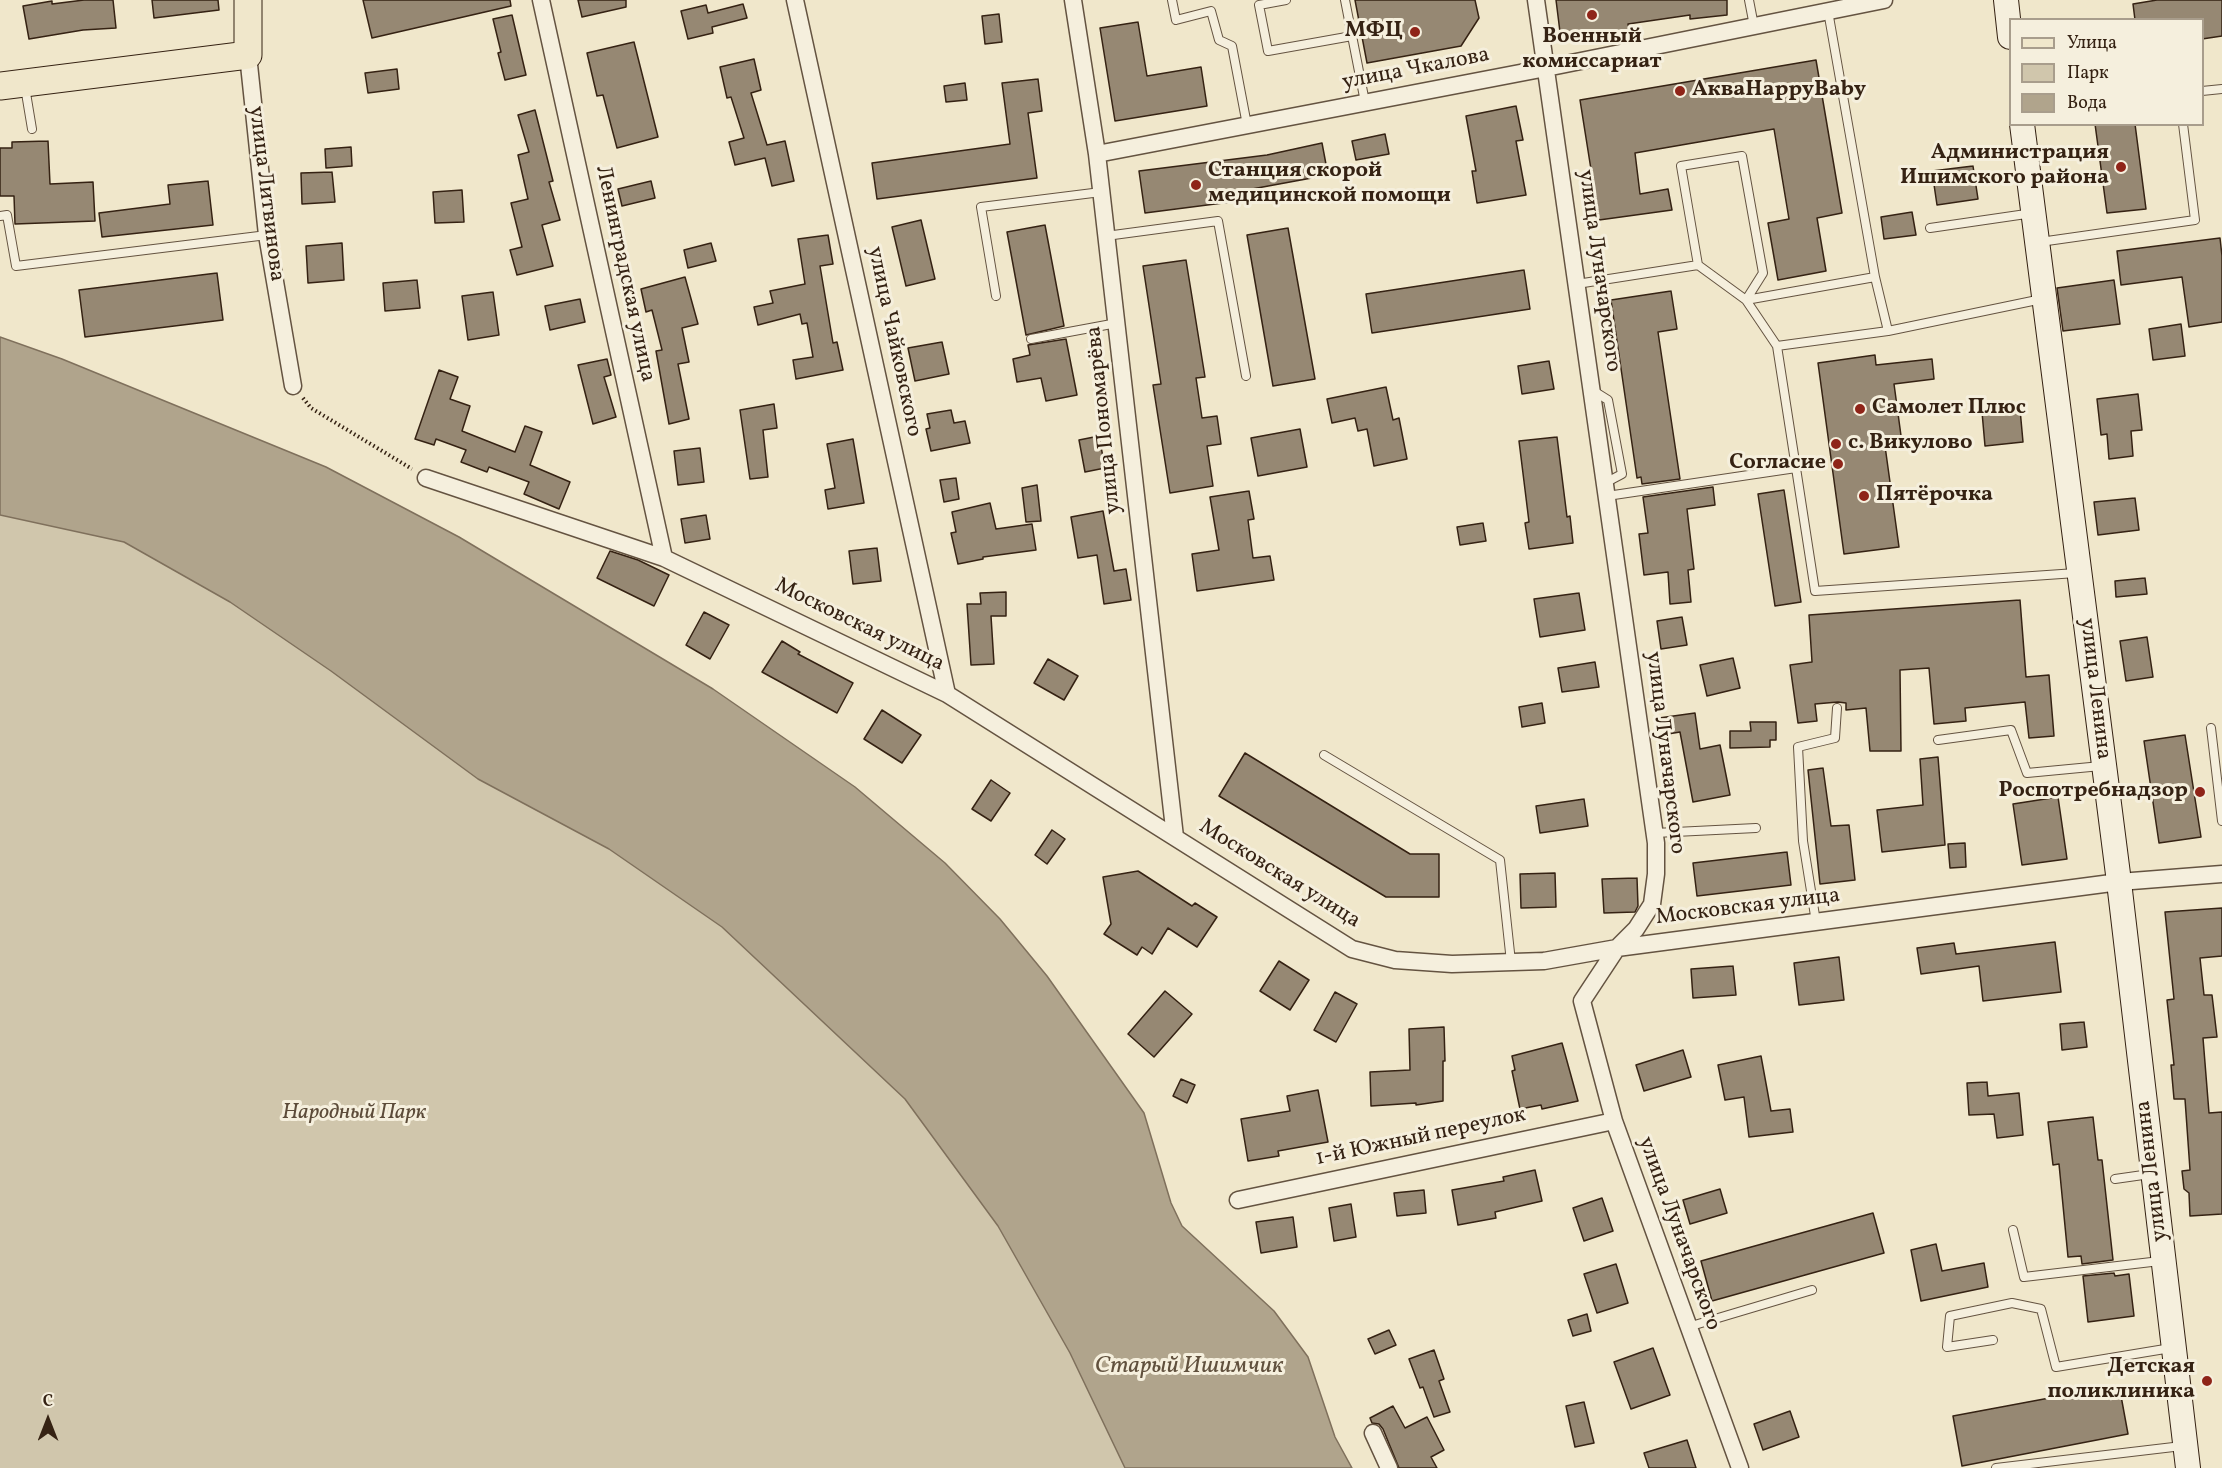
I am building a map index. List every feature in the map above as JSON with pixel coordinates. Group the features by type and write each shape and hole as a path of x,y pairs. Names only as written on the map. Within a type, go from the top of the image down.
{"main road":[{"name":"улица Литвинова","path":"248,0 248,55"},
{"path":"12,85 248,55"}],"street":[{"name":"Ленинградская улица","path":"541,0 664,558"},
{"name":"улица Чайковского","path":"795,0 947,694"},
{"name":"улица Пономарёва","path":"1073,0 1097,154 1175,837"},
{"name":"улица Луначарского","path":"1536,0 1655,833 1656,874 1652,904 1636,929 1617,948 1582,1001 1614,1121 1740,1468"},
{"name":"улица Чкалова","path":"1097,154 1546,68 1884,0"},
{"path":"2006,0 2009,28"},
{"name":"улица Литвинова","path":"248,55 267,235 294,386"},
{"name":"улица Ленина","path":"2022,126 2119,882 2187,1457"},
{"name":"Московская улица","path":"426,478 664,558 947,694 1352,949 1395,960 1452,964 1544,961 1617,948 2119,882 2222,874"},
{"name":"1-й Южный переулок","path":"1238,1200 1614,1121"},
{"path":"1373,1433 1389,1468"}],"lane":[{"path":"1172,0 1176,20 1211,11 1219,40 1232,46 1247,125"},
{"path":"1286,0 1259,4 1268,51 1352,36"},
{"path":"1345,0 1365,102"},
{"path":"1749,0 1754,26"},
{"path":"1828,11 1875,277 1888,331"},
{"path":"12,85 32,129"},
{"path":"2204,91 2222,89"},
{"path":"2037,243 2195,220 2183,126"},
{"path":"1698,266 1681,166 1742,156 1763,273 1746,300"},
{"path":"996,296 981,207 1101,192"},
{"path":"1930,228 2033,213"},
{"path":"0,216 7,215 16,266 267,235"},
{"path":"1106,236 1218,221 1246,376"},
{"path":"1577,284 1698,266 1746,300 1777,346 1815,591 2079,573"},
{"path":"1746,300 1875,277"},
{"path":"1777,346 1888,331 2044,298"},
{"path":"1031,339 1117,323"},
{"path":"1606,490 1796,468"},
{"path":"1816,922 1803,841 1798,747 1835,738 1837,708"},
{"path":"2211,728 2222,821"},
{"path":"1938,740 2011,730 2027,773 2104,766"},
{"path":"1324,755 1500,860 1511,962"},
{"path":"1655,833 1756,828"},
{"path":"2115,1179 2154,1173"},
{"path":"2013,1230 2024,1277 2164,1261"},
{"path":"1688,1327 1812,1290"},
{"path":"1993,1340 1947,1347 1950,1316 2012,1303 2041,1309 2056,1367 2174,1347"},
{"path":"1996,1468 2187,1457"}],"path":[{"path":"294,386 311,408 426,478"}],"green space":[{"name":"Народный Парк","path":"0,515 124,542 230,602 331,671 478,779 609,849 722,927 905,1099 998,1226 1070,1353 1125,1468 0,1468"}],"water":[{"name":"Старый Ишимчик","path":"0,337 62,359 326,467 459,537 713,689 855,787 945,863 1000,919 1047,976 1144,1113 1171,1203 1182,1226 1274,1311 1308,1357 1335,1437 1352,1468 1125,1468 1070,1353 998,1226 905,1099 722,927 609,849 478,779 331,671 230,602 124,542 0,515"}],"building":[{"path":"84,0 113,0 116,28 83,30 29,39 23,6 52,1 52,4"},
{"path":"152,0 218,0 219,10 154,18"},
{"path":"363,0 510,0 511,6 372,38"},
{"path":"578,0 626,0 626,7 582,17"},
{"name":"МФЦ","path":"1355,0 1475,0 1479,18 1461,46 1367,63"},
{"path":"1556,0 1727,0 1727,15 1690,19 1690,15 1628,24 1629,31 1561,40"},
{"path":"2157,0 2222,0 2222,36 2204,39 2204,18 2135,18 2133,4"},
{"path":"743,4 747,18 712,27 713,33 688,39 681,11 706,5 708,13"},
{"path":"999,14 1002,42 985,44 982,16"},
{"path":"512,15 526,75 505,80 493,19"},
{"path":"1138,22 1147,76 1201,67 1207,106 1115,121 1100,28"},
{"path":"634,42 658,137 617,148 603,95 597,96 587,53"},
{"path":"754,59 761,90 751,93 767,145 785,141 794,181 772,186 765,158 735,165 729,142 744,138 731,97 727,98 720,67"},
{"path":"1816,60 1842,213 1817,218 1826,271 1778,280 1768,223 1789,219 1774,129 1635,153 1640,194 1668,189 1672,210 1599,220 1580,100"},
{"path":"397,69 399,89 368,93 365,73"},
{"path":"1038,79 1042,111 1028,113 1037,178 877,199 872,163 1010,144 1002,83"},
{"path":"965,83 967,100 946,102 944,86"},
{"path":"1516,106 1523,140 1516,141 1526,195 1477,203 1472,171 1476,171 1466,116"},
{"path":"535,110 553,181 549,182 560,220 542,225 553,266 517,275 510,250 522,247 511,203 528,199 518,155 529,152 518,115"},
{"name":"Администрация Ишимского района","path":"2095,126 2135,126 2146,209 2107,213"},
{"path":"1385,134 1389,154 1356,160 1352,141"},
{"path":"48,141 50,184 93,182 95,221 15,224 14,196 0,196 0,148 12,148 12,142"},
{"name":"Станция скорой медицинской помощи","path":"1322,143 1328,175 1252,189 1254,199 1145,213 1139,171 1267,155"},
{"path":"351,147 352,166 326,168 325,149"},
{"path":"1973,166 1978,199 1937,205 1932,171"},
{"path":"332,172 335,202 302,204 301,173"},
{"path":"208,181 213,225 102,237 99,213 170,204 168,185"},
{"path":"651,181 655,198 622,206 618,189"},
{"path":"462,190 464,222 435,223 433,192"},
{"path":"1912,212 1916,235 1884,239 1881,217"},
{"path":"921,220 935,279 906,286 892,227"},
{"path":"1045,225 1064,326 1026,335 1007,232"},
{"path":"1288,228 1315,379 1273,386 1247,235"},
{"path":"828,235 833,264 820,266 833,343 837,342 843,370 796,379 793,360 813,357 807,323 802,324 800,314 758,325 754,307 773,303 770,291 805,284 798,239"},
{"path":"2220,238 2222,322 2189,327 2182,277 2121,285 2117,251"},
{"path":"342,243 344,280 308,283 306,246"},
{"path":"711,243 716,261 688,268 684,250"},
{"path":"1186,260 1205,377 1196,378 1202,418 1217,416 1221,444 1207,446 1213,486 1170,493 1153,385 1161,384 1143,266"},
{"path":"1524,270 1530,309 1372,333 1366,294"},
{"path":"217,273 223,320 85,337 79,290"},
{"path":"685,277 698,324 682,328 689,362 678,364 689,419 669,424 656,351 662,350 652,310 646,312 641,289"},
{"path":"417,280 420,308 385,311 383,283"},
{"path":"2114,280 2120,324 2063,331 2057,288"},
{"path":"1671,291 1677,329 1658,332 1680,479 1642,484 1641,477 1637,478 1611,300"},
{"path":"493,292 499,335 468,340 462,296"},
{"path":"580,299 585,322 550,330 545,306"},
{"path":"2181,324 2185,356 2153,360 2149,329"},
{"path":"1066,339 1077,395 1046,401 1041,378 1017,382 1013,359 1030,355 1028,345"},
{"path":"942,342 949,374 915,381 908,348"},
{"name":"Пятёрочка","path":"1875,355 1876,365 1932,359 1934,379 1894,384 1902,443 1885,446 1899,547 1844,554 1818,363"},
{"path":"607,359 611,375 604,377 616,417 593,424 578,365"},
{"path":"1549,361 1554,389 1522,394 1518,366"},
{"path":"439,370 458,377 450,399 470,406 462,431 515,452 525,426 542,432 530,465 570,482 559,509 524,494 529,482 489,467 487,472 461,462 466,450 436,439 434,445 415,439"},
{"path":"1386,387 1393,420 1399,418 1407,459 1374,466 1367,429 1358,431 1355,418 1332,423 1327,399"},
{"path":"2138,394 2142,430 2131,431 2133,456 2109,459 2107,434 2101,435 2097,399"},
{"path":"774,404 777,428 763,430 768,477 750,479 740,410"},
{"path":"2020,409 2023,442 1985,446 1982,412"},
{"path":"951,410 954,423 965,421 970,443 931,451 926,429 930,428 927,414"},
{"path":"1300,429 1307,467 1258,476 1251,438"},
{"path":"1099,436 1105,468 1085,472 1079,440"},
{"path":"1557,437 1567,517 1570,516 1573,543 1529,549 1525,523 1529,522 1519,441"},
{"path":"853,439 864,503 828,509 825,490 835,488 827,444"},
{"path":"700,448 704,482 678,485 674,451"},
{"path":"956,478 959,499 944,502 940,480"},
{"path":"1037,485 1041,521 1026,522 1022,488"},
{"path":"1713,487 1715,505 1687,509 1694,569 1688,570 1691,602 1670,604 1668,572 1644,575 1639,534 1648,533 1643,497"},
{"path":"1784,490 1801,602 1775,606 1758,494"},
{"path":"1249,491 1254,519 1248,520 1253,558 1270,556 1274,580 1197,591 1192,554 1219,550 1210,497"},
{"path":"2135,498 2139,530 2098,535 2094,502"},
{"path":"990,503 996,529 1032,524 1036,550 983,557 983,559 958,564 951,533 956,532 952,512"},
{"path":"1103,511 1114,571 1126,569 1131,600 1104,604 1097,555 1078,558 1071,517"},
{"path":"706,515 710,539 685,543 681,519"},
{"path":"1483,523 1486,541 1460,545 1457,527"},
{"path":"877,548 881,581 853,584 849,551"},
{"path":"610,551 638,560 669,575 654,606 597,578"},
{"path":"2145,578 2147,594 2116,597 2115,581"},
{"path":"1006,592 1006,616 991,616 994,664 971,665 967,604 981,604 980,593"},
{"path":"1579,593 1585,630 1540,637 1534,599"},
{"path":"2020,600 2026,677 2049,675 2054,736 2029,738 2025,702 1965,708 1966,721 1934,724 1929,668 1900,670 1901,751 1870,751 1866,708 1846,710 1846,703 1838,702 1815,704 1817,721 1798,723 1790,665 1812,662 1809,615"},
{"path":"704,612 729,625 710,659 686,645"},
{"path":"1682,617 1687,645 1661,649 1657,621"},
{"path":"2147,637 2153,677 2126,681 2120,641"},
{"path":"782,641 800,652 798,654 853,683 837,713 762,672"},
{"path":"1733,658 1740,688 1707,696 1700,665"},
{"path":"1048,659 1078,676 1064,700 1034,683"},
{"path":"1595,662 1599,687 1562,692 1558,668"},
{"path":"1542,703 1545,723 1522,727 1519,707"},
{"path":"882,710 921,735 902,763 864,739"},
{"path":"1695,713 1700,749 1720,745 1730,795 1693,802 1680,732 1662,735 1659,718"},
{"path":"1750,722 1776,722 1776,740 1770,740 1770,747 1730,748 1730,731 1751,731"},
{"path":"2185,735 2201,837 2159,843 2144,741"},
{"path":"1245,753 1410,854 1439,854 1439,897 1386,897 1219,796"},
{"path":"1938,757 1945,845 1882,852 1877,810 1923,805 1920,759"},
{"path":"1823,768 1831,826 1849,825 1855,880 1820,884 1808,770"},
{"path":"991,780 1010,793 991,821 972,809"},
{"path":"2058,797 2067,859 2022,865 2013,804"},
{"path":"1584,799 1588,826 1540,833 1536,806"},
{"path":"1052,830 1065,839 1047,864 1035,855"},
{"path":"1965,843 1966,867 1950,868 1948,844"},
{"path":"1787,852 1791,885 1697,896 1693,863"},
{"path":"1138,871 1192,906 1195,903 1217,917 1197,947 1168,928 1152,954 1142,947 1137,955 1104,934 1111,924 1103,877"},
{"path":"1555,873 1556,907 1521,908 1520,874"},
{"path":"1637,878 1638,906 1635,912 1604,913 1602,879"},
{"path":"2222,908 2222,956 2200,958 2204,995 2212,995 2217,1037 2203,1038 2209,1113 2222,1112 2222,1214 2190,1216 2189,1193 2184,1189 2182,1171 2190,1170 2185,1099 2174,1099 2171,1065 2174,1065 2167,1000 2174,999 2165,912"},
{"path":"2055,942 2061,992 1983,1001 1979,966 1921,974 1917,948 1954,943 1956,954"},
{"path":"1839,957 1844,1000 1799,1005 1794,963"},
{"path":"1279,961 1309,980 1290,1010 1260,991"},
{"path":"1733,966 1736,995 1693,998 1691,969"},
{"path":"1165,991 1192,1014 1154,1057 1128,1034"},
{"path":"1335,992 1357,1004 1336,1042 1314,1030"},
{"path":"2084,1022 2087,1047 2062,1050 2060,1024"},
{"path":"1444,1027 1443,1101 1416,1105 1416,1103 1371,1106 1370,1072 1410,1070 1409,1029"},
{"path":"1562,1043 1578,1101 1542,1109 1541,1105 1520,1109 1512,1071 1515,1070 1512,1056"},
{"path":"1683,1050 1691,1077 1644,1091 1636,1065"},
{"path":"1761,1056 1771,1111 1790,1109 1793,1132 1749,1137 1744,1097 1725,1100 1718,1065"},
{"path":"1181,1079 1195,1085 1187,1103 1173,1096"},
{"path":"1987,1082 1988,1096 2019,1093 2023,1135 1997,1138 1994,1114 1969,1115 1967,1083"},
{"path":"1318,1090 1328,1142 1278,1151 1279,1156 1248,1161 1241,1119 1290,1111 1287,1096"},
{"path":"2093,1117 2098,1160 2102,1160 2113,1260 2082,1264 2081,1256 2068,1257 2059,1164 2053,1165 2048,1122"},
{"path":"1535,1170 1542,1201 1495,1212 1496,1218 1458,1225 1452,1190 1504,1181 1503,1177"},
{"path":"1720,1189 1727,1213 1690,1224 1683,1200"},
{"path":"1424,1190 1426,1213 1397,1216 1394,1193"},
{"path":"1602,1198 1613,1231 1584,1241 1573,1208"},
{"path":"1351,1204 1356,1237 1334,1241 1329,1208"},
{"path":"1873,1213 1884,1253 1712,1301 1701,1261"},
{"path":"1293,1217 1297,1247 1261,1253 1256,1222"},
{"path":"1936,1244 1942,1271 1984,1263 1988,1287 1921,1301 1911,1250"},
{"path":"1616,1264 1628,1303 1597,1313 1584,1274"},
{"path":"2114,1273 2115,1276 2129,1274 2134,1316 2088,1322 2083,1276"},
{"path":"1587,1314 1591,1331 1573,1336 1568,1320"},
{"path":"1389,1330 1396,1345 1375,1354 1368,1339"},
{"path":"1653,1348 1670,1395 1631,1409 1614,1362"},
{"path":"1434,1350 1444,1379 1439,1381 1450,1412 1434,1417 1409,1359"},
{"path":"2119,1385 2128,1434 1962,1466 1953,1416"},
{"path":"1584,1402 1594,1443 1575,1447 1566,1406"},
{"path":"1393,1406 1405,1428 1427,1417 1444,1450 1431,1457 1437,1468 1399,1468 1383,1429 1379,1424 1372,1423 1370,1418"},
{"path":"1790,1411 1799,1437 1763,1450 1754,1424"},
{"path":"1687,1440 1696,1468 1649,1468 1644,1453"}],"place":[{"name":"Военный комиссариат","path":"1592,15"},
{"name":"МФЦ","path":"1415,32"},
{"name":"АкваHappyBaby","path":"1680,91"},
{"name":"Администрация Ишимского района","path":"2121,167"},
{"name":"Станция скорой медицинской помощи","path":"1196,185"},
{"name":"Самолет Плюс","path":"1860,409"},
{"name":"с. Викулово","path":"1836,444"},
{"name":"Согласие","path":"1838,464"},
{"name":"Пятёрочка","path":"1864,496"},
{"name":"Роспотребнадзор","path":"2200,792"},
{"name":"Детская поликлиника","path":"2207,1381"}]}
